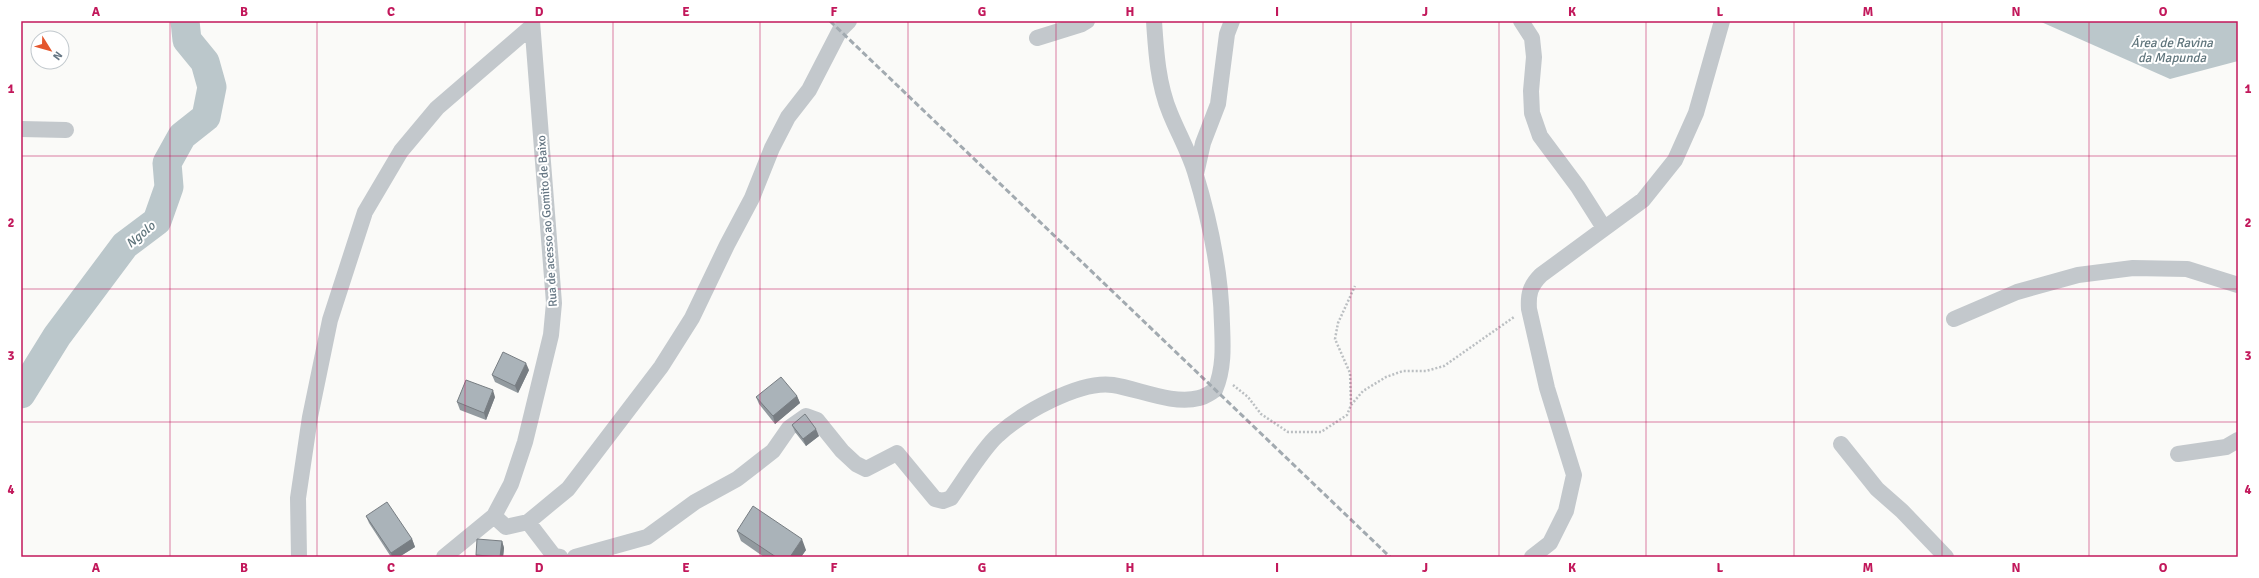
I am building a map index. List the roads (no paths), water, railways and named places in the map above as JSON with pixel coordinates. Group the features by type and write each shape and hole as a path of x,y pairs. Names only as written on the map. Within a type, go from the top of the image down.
{"street":[{"path":"494,516 506,527 528,522 568,489 661,367 692,318 727,245 752,198 772,148 788,117 808,90 840,30 849,21"},
{"path":"1037,38 1082,24 1086,21"},
{"path":"575,557 646,537 695,502 737,479 773,451 790,428 806,416 817,420 842,451 856,464 866,469 897,453 935,499 943,502 951,498 997,436 1010,425 1058,396 1084,388 1111,385 1169,398 1199,398 1216,390 1221,376 1222,298 1214,247 1196,174 1170,112 1156,60 1154,21"},
{"path":"1196,174 1203,143 1218,104 1227,34 1232,21"},
{"path":"1521,21 1532,38 1534,57 1531,91 1532,113 1540,136 1578,187 1604,228"},
{"path":"1532,557 1550,543 1566,511 1574,475 1547,388 1529,309 1528,297 1531,284 1643,200 1675,160 1696,113 1722,21"},
{"path":"299,557 298,498 310,417 330,320 365,212 401,151 437,108 532,23"},
{"name":"Rua de acesso ao Gomito de Baixo","path":"444,557 467,540 494,516 511,484 525,442 551,335 554,303 532,23"},
{"path":"21,129 66,130"},
{"path":"1954,319 2017,292 2078,275 2133,268 2187,270 2238,285"},
{"path":"2178,454 2226,447 2238,440"},
{"path":"1841,444 1877,489 1902,511 1946,557"},
{"path":"528,522 554,556 560,557"},
{"path":"467,540 467,557"}],"water":[{"name":"Área de Ravina da Mapunda","path":"2039,21 2238,21 2238,61 2170,79"}],"waterway":[{"name":"Ngolo","path":"21,394 57,336 125,245 157,221 169,187 167,163 182,136 206,117 212,87 205,62 187,40 185,21"}],"railway":[{"path":"830,21 1390,557"}]}
